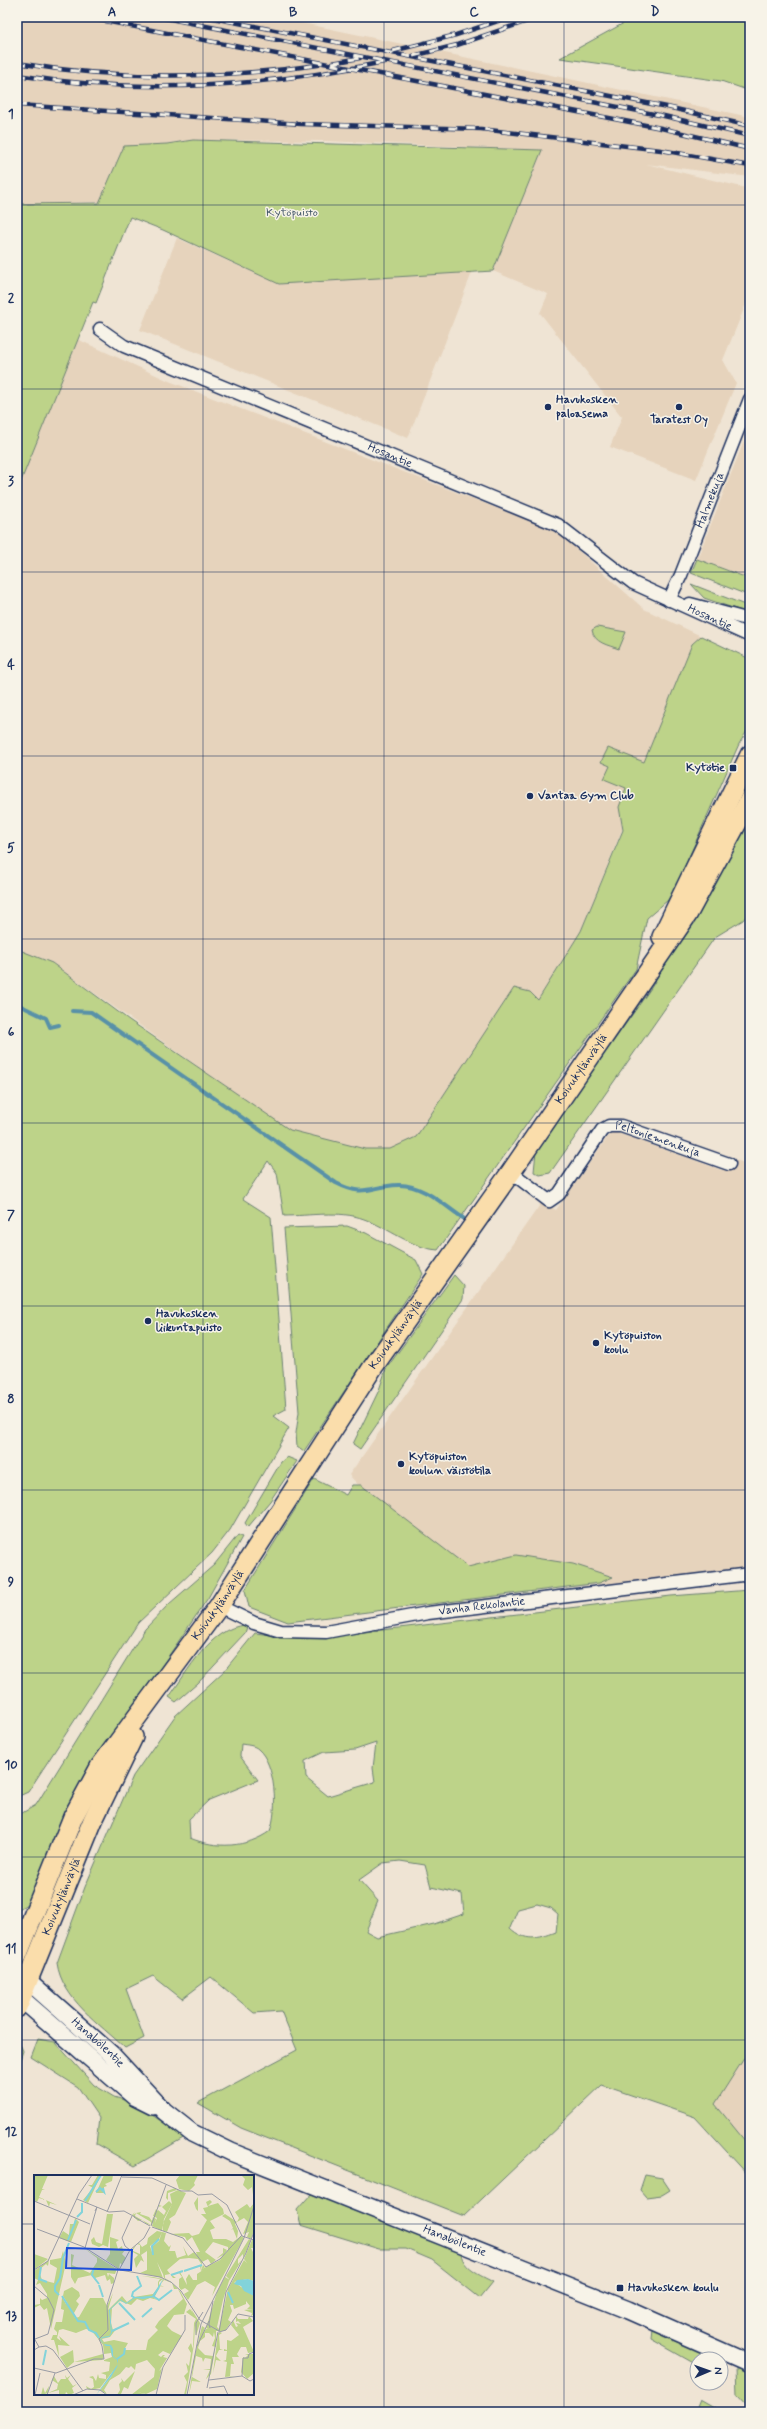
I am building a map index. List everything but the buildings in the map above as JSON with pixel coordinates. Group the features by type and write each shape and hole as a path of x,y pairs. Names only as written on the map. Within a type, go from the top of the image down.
{"main road":[{"name":"Koivukylänväylä","path":"648,971 674,909 750,755"},
{"name":"Koivukylänväylä","path":"17,1956 73,1817 100,1767 219,1606 373,1367 511,1172 687,915 750,799"},
{"name":"Koivukylänväylä","path":"20,1990 93,1820 150,1701"},
{"name":"Hanabölentie","path":"20,1990 135,2097 164,2111 192,2133 231,2152 623,2308 750,2364"}],"street":[{"name":"Hosantie","path":"100,329 124,346 558,525 634,582 669,600 750,636"},
{"name":"Halmekuja","path":"669,600 689,557 750,399"},
{"name":"Hosantie","path":"669,600 750,620"},
{"name":"Peltoniemenkuja","path":"511,1172 549,1201 559,1194 602,1130 609,1126 621,1126 729,1164"},
{"name":"Vanha Rekolantie","path":"219,1606 254,1623 281,1631 326,1632 428,1613 750,1574"}],"shaded area":[{"path":"17,17 274,17 750,117 750,177 646,164 750,189 750,294 723,360 736,383 696,480 610,447 622,417 540,313 548,294 493,271 542,150 324,141 193,140 167,144 106,202 17,204"},
{"path":"177,238 279,284 473,270 408,438 140,330"},
{"path":"77,339 169,381 556,531 644,609 701,636 581,931 538,1000 396,1207 52,963 17,949 17,491"},
{"path":"750,426 750,579 697,559"},
{"name":"Kytöpuiston koulu","path":"612,1131 722,1170 727,1157 750,1165 750,1570 464,1597 349,1475 542,1202 556,1210"},
{"path":"750,2049 750,2147 715,2104"}],"green space":[{"path":"635,17 750,17 750,91 721,81 560,58"},
{"name":"Kytöpuisto","path":"193,140 542,150 493,271 279,284 163,230 130,217 96,303 93,302 17,491 17,204 99,203 124,146 167,144"},
{"path":"697,559 750,579 750,596 691,573"},
{"path":"691,584 750,607 750,614 704,598"},
{"path":"597,627 626,632 619,649 606,645 596,638 592,630"},
{"path":"701,636 750,659 750,726 739,744 677,884 668,900 647,918 636,969 438,1250 409,1242 373,1223 355,1216 324,1214 284,1216 277,1173 268,1161 243,1199 271,1217 286,1409 273,1416 289,1428 230,1530 212,1553 138,1623 28,1792 17,1797 17,949 52,963 129,1020 290,1130 365,1149 390,1149 416,1137 514,988 530,992 538,1000 581,931 623,830 619,807 626,788 604,779 610,766 601,762 608,748 644,762 692,644"},
{"path":"750,818 750,911 743,920 715,937 550,1173 540,1175 534,1172 536,1151 651,988"},
{"path":"347,1226 366,1233 416,1260 423,1274 304,1451 297,1446 296,1433 299,1412 284,1228"},
{"path":"454,1275 464,1286 463,1299 360,1449 353,1444 379,1390 386,1369"},
{"path":"287,1457 297,1461 270,1501 248,1527 245,1523 281,1462"},
{"path":"314,1479 346,1495 352,1485 361,1485 468,1567 516,1555 573,1564 613,1577 599,1583 288,1622 249,1607 245,1590"},
{"path":"238,1535 242,1537 208,1598 142,1695 93,1761 64,1812 29,1903 17,1910 17,1816 36,1805 145,1629 169,1604 214,1565"},
{"path":"750,1590 750,2049 715,2104 750,2147 750,2177 695,2117 602,2085 464,2216 241,2128 198,2103 297,2050 281,2011 254,2013 211,1977 182,1999 153,1976 126,1989 144,2038 125,2048 84,2010 66,1988 60,1976 57,1963 85,1887 133,1776 175,1716 224,1671 255,1633 305,1639 671,1596","holes":["376,1743 373,1768 375,1782 328,1796 306,1778 305,1761 324,1752 355,1750","241,1744 252,1746 258,1749 269,1765 274,1788 273,1822 270,1831 251,1841 231,1845 210,1844 190,1838 189,1819 209,1800 258,1780 240,1756","400,1861 425,1865 431,1887 462,1894 464,1914 434,1924 377,1937 366,1931 378,1901 359,1880 383,1863","537,1904 551,1908 558,1914 556,1932 537,1938 521,1936 510,1928 518,1909"]},
{"path":"245,1625 247,1627 245,1633 198,1683 176,1702 169,1697 201,1652 211,1642 232,1628"},
{"path":"38,2039 55,2042 94,2085 114,2097 134,2103 185,2137 135,2166 96,2144 99,2118 78,2087 31,2057"},
{"path":"17,2043 21,2046 23,2051 17,2069"},
{"path":"645,2175 662,2178 670,2190 662,2195 646,2197 640,2190"},
{"path":"312,2193 461,2253 462,2259 473,2271 493,2282 480,2298 432,2260 406,2249 379,2249 301,2225 297,2210"},
{"path":"652,2330 700,2351 689,2351 689,2360 651,2339"},
{"path":"736,2368 750,2374 750,2408 737,2394"},
{"path":"700,2400 721,2412 695,2412"}],"waterway":[{"path":"17,1004 46,1018 50,1027 59,1025"},
{"path":"72,1011 91,1012 336,1183 354,1190 367,1190 398,1185 416,1188 432,1196 463,1218"}],"railway":[{"path":"84,17 661,128 750,149"},
{"path":"160,17 664,116 750,136"},
{"path":"208,17 667,107 750,126"},
{"path":"393,51 456,35 510,17"},
{"path":"413,56 457,45 539,17"},
{"path":"332,63 360,58"},
{"path":"17,75 109,85 201,85 293,77 338,71 384,62"},
{"path":"17,63 55,69 130,75 168,76 243,73 318,65"},
{"path":"17,105 301,124 481,129 661,150 750,166"}],"place":[{"name":"Havukosken paloasema","path":"548,407"},
{"name":"Taratest Oy","path":"679,407"},
{"name":"Kytötie","path":"733,768"},
{"name":"Vantaa Gym Club","path":"530,796"},
{"name":"Havukosken liikuntapuisto","path":"148,1321"},
{"name":"Kytöpuiston koulu","path":"596,1343"},
{"name":"Kytöpuiston koulun väistötila","path":"401,1464"},
{"name":"Havukosken koulu","path":"620,2288"}]}
